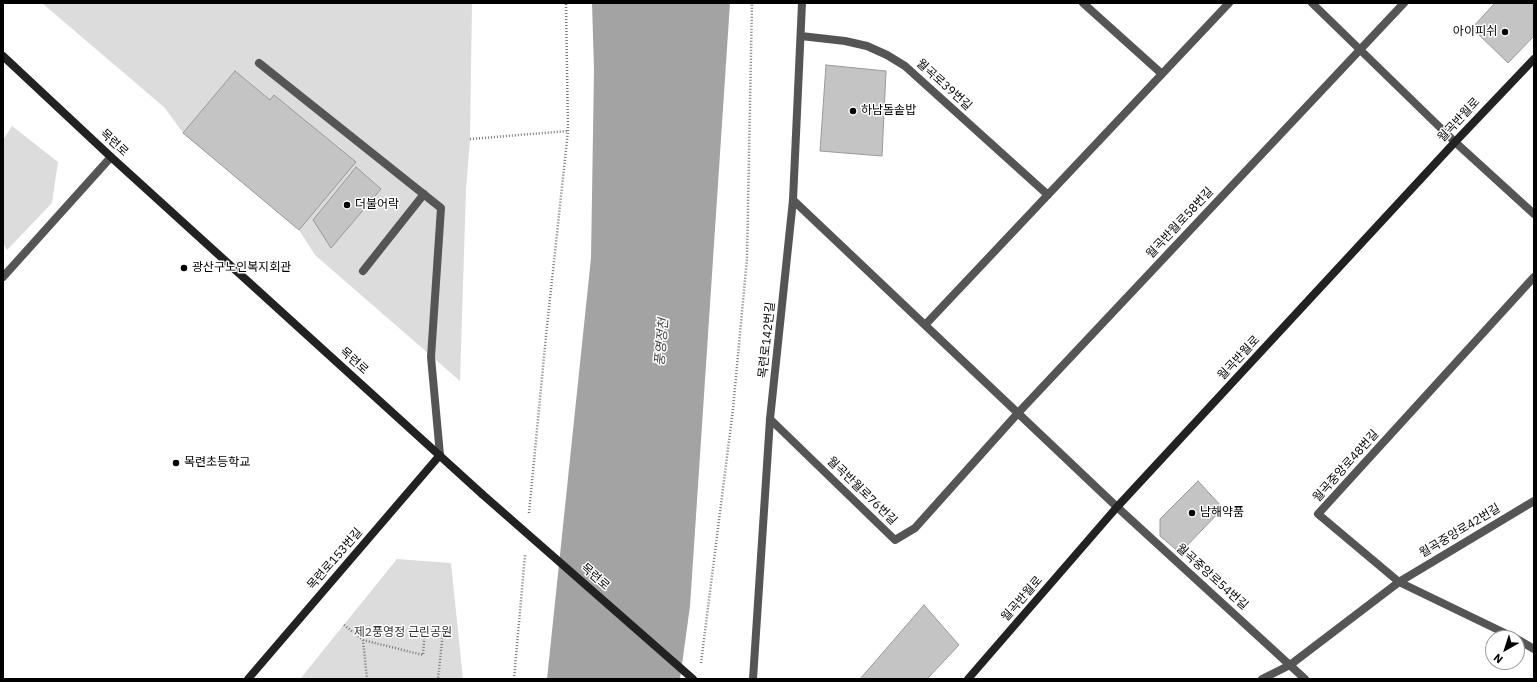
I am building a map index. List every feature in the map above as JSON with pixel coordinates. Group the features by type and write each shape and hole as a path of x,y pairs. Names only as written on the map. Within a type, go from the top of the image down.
{"street":[{"name":"목련로142번길","path":"753,679 770,419 793,200 802,3"},
{"path":"1083,3 1162,74"},
{"path":"925,325 1229,3"},
{"path":"1312,3 1455,142 1534,214"},
{"name":"월곡반월로58번길","path":"1018,413 1359,49 1404,3"},
{"name":"월곡로39번길","path":"801,36 845,41 867,46 887,55 904,66 1048,195"},
{"name":"목련로","path":"3,56 111,157 482,494 693,679"},
{"name":"월곡반월로","path":"968,679 1117,507 1455,142 1534,59"},
{"path":"259,64 441,208 431,356 440,455"},
{"path":"3,277 111,157"},
{"path":"364,271 424,194"},
{"path":"793,200 1117,507"},
{"name":"월곡중앙로48번길","path":"1497,630 1398,582 1318,514 1534,277"},
{"name":"월곡반월로76번길","path":"770,419 896,540 915,528 1018,413"},
{"name":"목련로153번길","path":"248,679 440,455"},
{"name":"월곡중앙로42번길","path":"1290,665 1398,582 1534,501"},
{"name":"월곡중앙로54번길","path":"1117,507 1305,679"},
{"name":"월곡중앙로48번길","path":"1525,644 1534,649"},
{"path":"1262,679 1290,665"}],"path":[{"path":"529,515 568,131 566,3"},
{"path":"701,664 733,409 747,258 752,3"},
{"path":"470,139 568,131"},
{"path":"514,679 526,554"},
{"path":"344,625 363,640 423,655 425,630 443,632 438,679"},
{"path":"363,640 367,679"}],"green space":[{"path":"42,3 472,3 470,139 466,190 460,381 315,255 299,230 183,133 165,108"},
{"path":"12,126 58,162 52,203 7,250 3,243 3,140"},
{"name":"제2풍영정 근린공원","path":"397,559 451,563 463,679 300,679"}],"water":[{"name":"풍영정천","path":"592,3 730,3 690,606 680,679 547,679 591,258 594,70"}],"building":[{"name":"아이피쉬","path":"1495,3 1534,3 1534,36 1508,63 1472,28"},
{"name":"하남돌솥밥","path":"826,65 886,71 882,156 820,151"},
{"path":"235,71 270,100 274,95 356,162 299,230 183,133"},
{"name":"더불어락","path":"356,167 381,189 331,248 313,220"},
{"name":"남해약품","path":"1198,481 1223,508 1180,553 1160,536 1160,519"},
{"path":"924,605 959,645 927,679 860,679"}],"place":[{"name":"아이피쉬","path":"1505,32"},
{"name":"하남돌솥밥","path":"853,111"},
{"name":"더불어락","path":"347,205"},
{"name":"광산구노인복지회관","path":"184,268"},
{"name":"목련초등학교","path":"176,463"},
{"name":"남해약품","path":"1192,513"}]}
